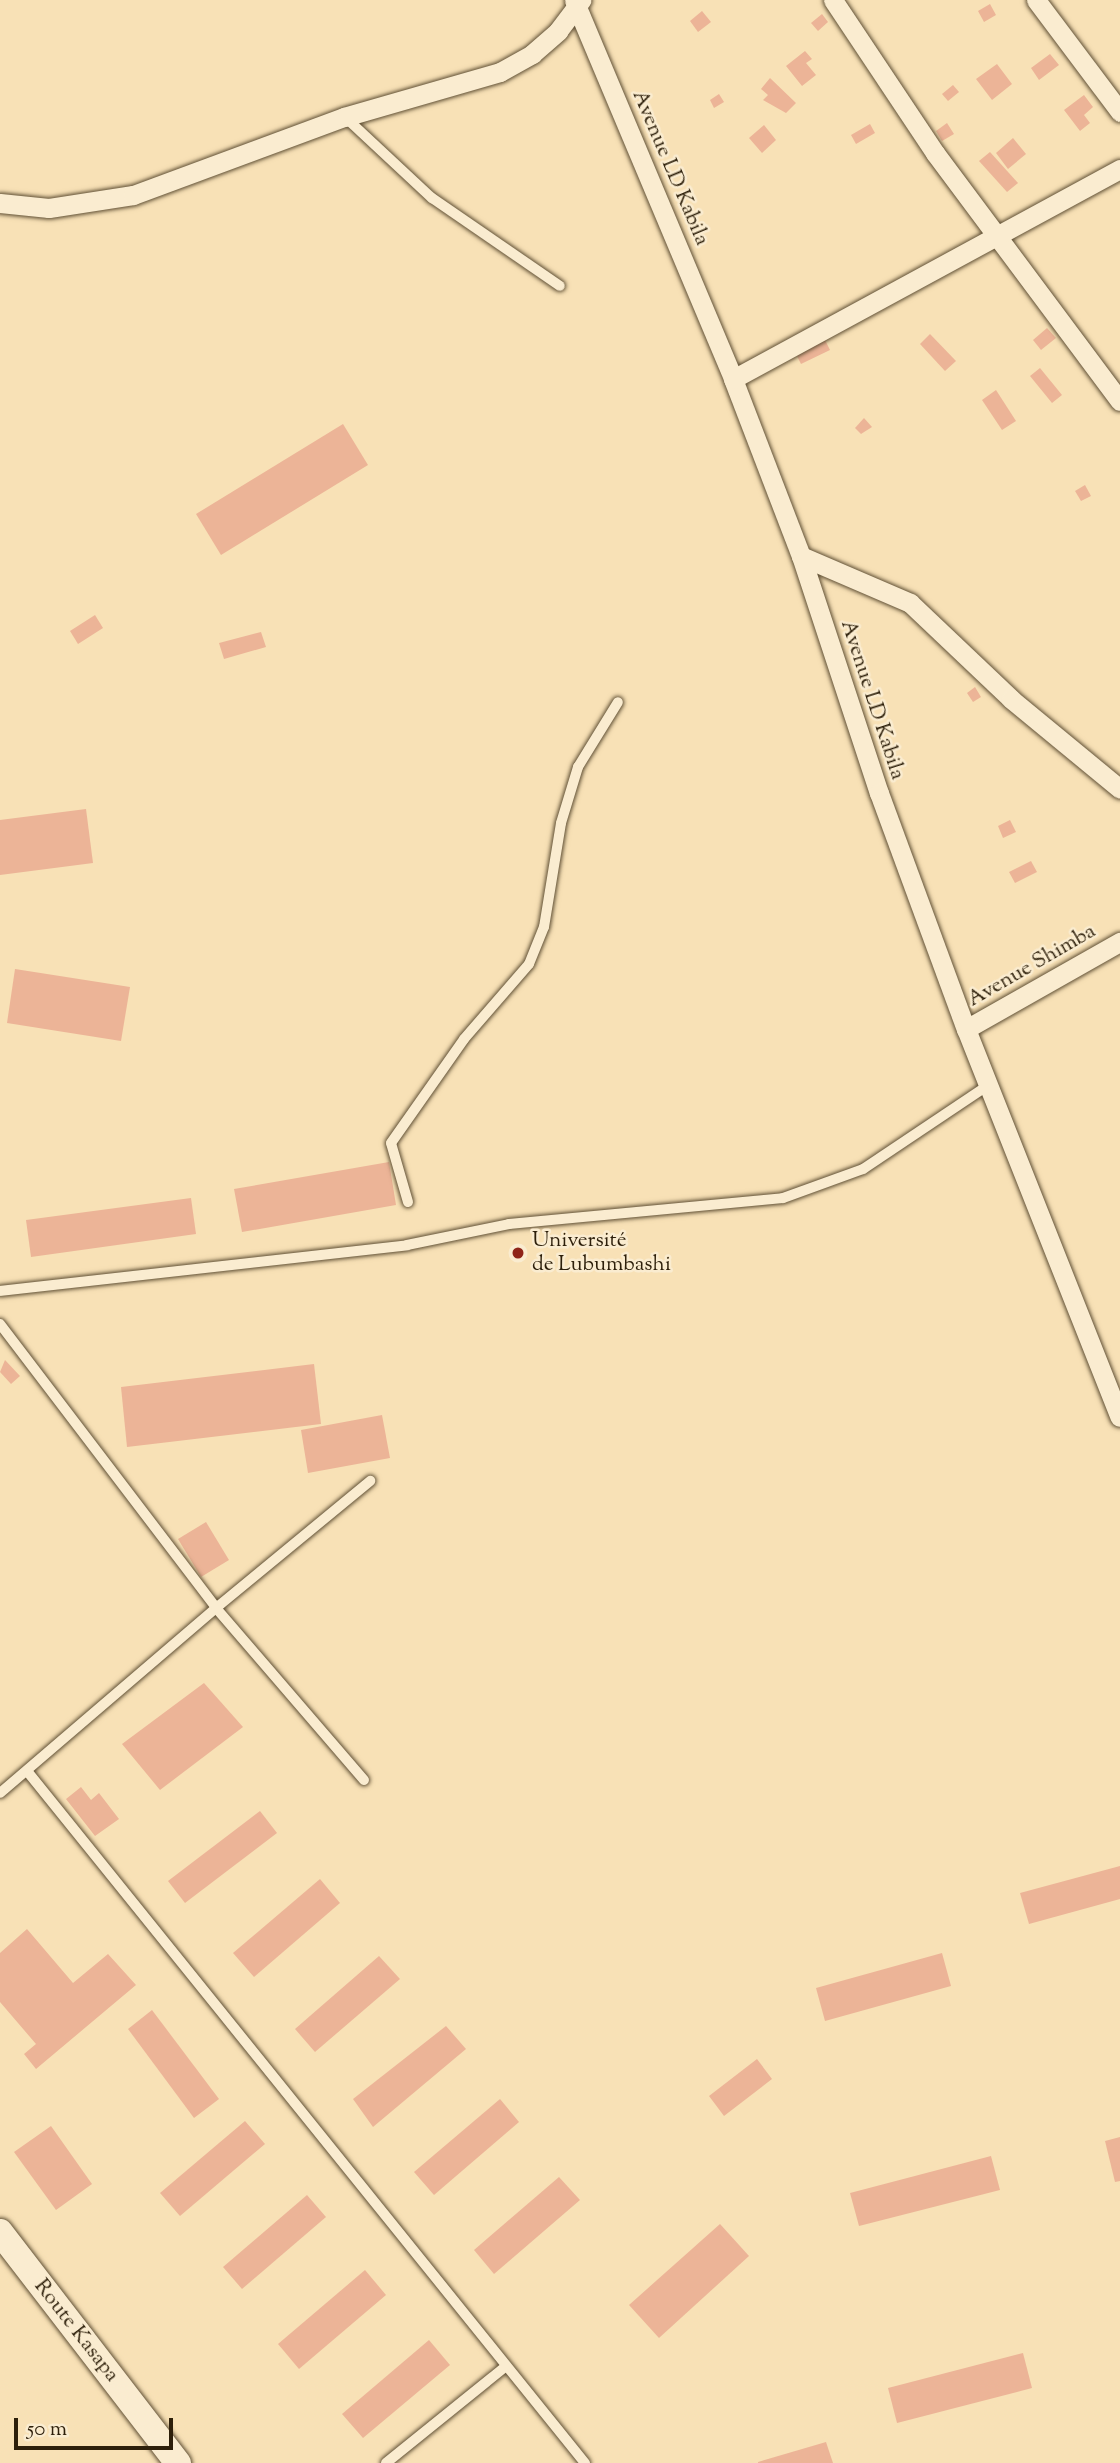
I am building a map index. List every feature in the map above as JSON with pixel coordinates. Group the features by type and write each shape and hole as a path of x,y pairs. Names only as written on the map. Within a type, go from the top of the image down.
{"main road":[{"name":"Route Kasapa","path":"0,2232 178,2463"}],"street":[{"path":"833,0 997,238 1120,401"},
{"path":"1036,0 1120,112"},
{"path":"0,203 48,208 133,195 344,117 500,72 532,54 558,31 577,1"},
{"name":"Avenue LD Kabila","path":"577,1 733,379 800,556 879,793 966,1030 1120,1417"},
{"path":"733,379 1120,169"},
{"path":"800,556 917,609 1011,699 1120,789"},
{"name":"Avenue Shimba","path":"966,1030 1120,942"}],"lane":[{"path":"344,117 432,198 560,286"},
{"path":"408,1202 391,1143 464,1039 529,964 544,927 561,823 578,767 618,702"},
{"path":"0,1291 407,1245 509,1224 783,1198 863,1169 987,1086"},
{"path":"0,1324 216,1608 364,1780"},
{"path":"0,1793 216,1608 370,1482"},
{"path":"27,1771 585,2463"},
{"path":"386,2463 505,2367"}],"building":[{"path":"990,4 996,15 984,22 978,11"},
{"path":"702,11 711,22 698,32 690,21"},
{"path":"822,14 828,22 818,31 811,23"},
{"path":"805,51 812,59 806,63 816,75 802,86 786,66"},
{"path":"1050,54 1059,65 1039,80 1031,68"},
{"path":"997,64 1012,84 992,100 976,79"},
{"path":"770,78 796,103 786,113 763,100 768,95 761,89"},
{"path":"953,85 959,92 948,101 942,94"},
{"path":"719,94 724,102 714,108 710,100"},
{"path":"1084,95 1093,107 1084,115 1090,123 1080,131 1064,110"},
{"path":"947,123 954,134 942,141 936,131"},
{"path":"870,124 875,133 856,144 851,135"},
{"path":"764,125 776,140 762,153 749,138"},
{"path":"1013,138 1026,154 1008,169 996,153"},
{"path":"990,152 1018,183 1007,192 979,161"},
{"path":"1047,328 1056,338 1041,350 1033,340"},
{"path":"930,334 956,361 945,371 920,344"},
{"path":"825,340 830,350 801,364 796,354"},
{"path":"1040,368 1062,395 1052,403 1030,376"},
{"path":"996,390 1016,421 1002,430 982,400"},
{"path":"864,418 872,427 861,434 855,428"},
{"path":"343,424 368,465 221,555 196,514"},
{"path":"1085,485 1091,496 1081,501 1075,491"},
{"path":"95,615 103,628 78,644 70,631"},
{"path":"261,632 266,647 224,659 219,643"},
{"path":"975,687 981,697 973,702 967,693"},
{"path":"86,809 93,863 0,875 0,820"},
{"path":"1010,820 1016,832 1003,838 998,826"},
{"path":"1031,861 1037,872 1015,883 1009,872"},
{"path":"15,969 130,987 121,1041 7,1023"},
{"path":"389,1162 396,1205 242,1232 234,1189"},
{"path":"191,1198 196,1234 31,1257 26,1220"},
{"path":"5,1360 20,1376 11,1384 0,1372"},
{"path":"314,1364 321,1424 127,1447 121,1387"},
{"path":"382,1415 390,1458 308,1473 301,1430"},
{"path":"206,1522 229,1560 201,1577 178,1539"},
{"path":"204,1683 243,1727 160,1790 122,1744"},
{"path":"81,1787 91,1800 99,1793 119,1819 95,1836 66,1799"},
{"path":"260,1811 277,1833 185,1903 168,1881"},
{"path":"1120,1866 1120,1899 1029,1924 1020,1893"},
{"path":"320,1879 340,1903 254,1977 233,1953"},
{"path":"27,1929 73,1983 108,1954 136,1985 36,2069 24,2054 36,2044 0,2002 0,1953"},
{"path":"942,1953 951,1986 825,2021 816,1988"},
{"path":"379,1956 400,1979 315,2052 295,2029"},
{"path":"152,2010 219,2099 194,2118 128,2029"},
{"path":"446,2026 466,2049 373,2127 353,2099"},
{"path":"757,2059 772,2079 724,2116 709,2096"},
{"path":"500,2099 519,2122 434,2195 414,2172"},
{"path":"245,2121 265,2144 180,2216 160,2193"},
{"path":"51,2126 92,2184 56,2210 14,2152"},
{"path":"1120,2137 1120,2181 1115,2182 1105,2141"},
{"path":"991,2156 1000,2190 859,2226 850,2193"},
{"path":"559,2177 580,2200 494,2274 474,2250"},
{"path":"307,2195 326,2217 242,2289 223,2267"},
{"path":"720,2224 749,2256 659,2338 629,2305"},
{"path":"365,2270 386,2295 299,2369 278,2344"},
{"path":"429,2340 450,2365 363,2438 342,2414"},
{"path":"1023,2353 1032,2388 897,2423 888,2388"},
{"path":"826,2442 833,2463 758,2463 758,2462"}],"place":[{"name":"Université de Lubumbashi","path":"518,1253"}]}
